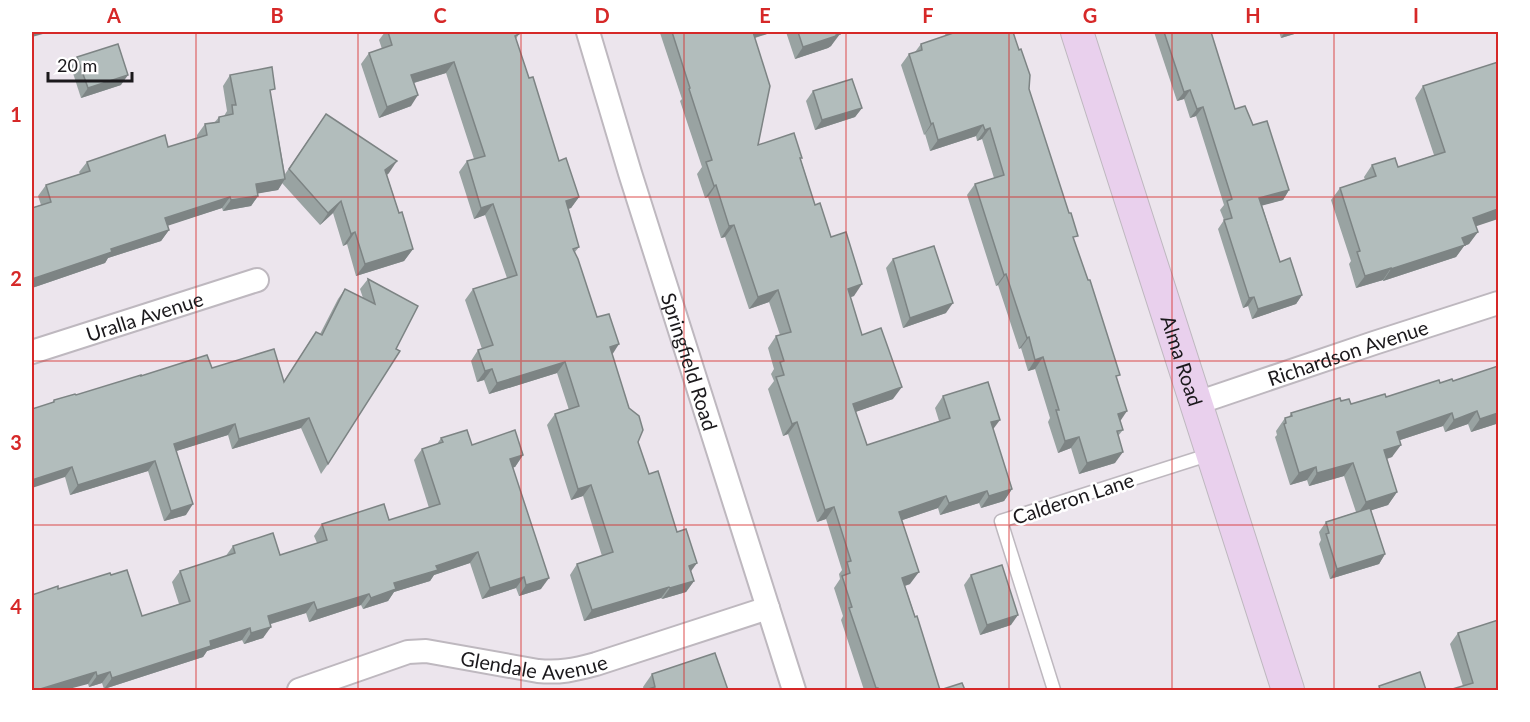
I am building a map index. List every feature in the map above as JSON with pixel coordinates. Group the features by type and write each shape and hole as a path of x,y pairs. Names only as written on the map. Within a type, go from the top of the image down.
{"main road":[{"name":"Alma Road","path":"1077,32 1288,690"}],"street":[{"name":"Springfield Road","path":"588,32 633,184 794,690"},
{"name":"Uralla Avenue","path":"32,352 257,280"},
{"name":"Richardson Avenue","path":"1197,403 1498,303"},
{"name":"Glendale Avenue","path":"299,690 408,652 426,651 537,671 555,673 572,671 768,608"}],"lane":[{"name":"Calderon Lane","path":"1054,690 1001,521 1212,454"}],"building":[{"path":"388,32 518,32 519,34 515,36 529,78 533,77 559,161 566,158 579,197 566,201 579,247 573,249 597,317 609,314 619,344 610,347 629,408 639,416 643,430 638,442 649,474 658,471 677,532 686,529 697,563 689,566 694,581 592,610 577,564 613,552 591,485 578,489 555,414 579,406 565,362 497,383 492,369 485,371 478,350 493,345 473,289 517,275 493,204 481,208 467,161 485,156 454,62 411,75 418,95 387,107 369,53 392,45"},
{"path":"672,32 753,32 770,86 758,145 794,133 815,205 820,203 831,237 846,232 862,284 848,289 862,335 881,328 902,387 853,404 867,445 950,418 943,396 988,382 1000,420 991,422 1012,489 989,496 987,491 949,503 946,496 899,512 919,572 902,578 915,617 917,616 940,690 879,690 876,688 849,608 852,607 842,576 850,573 847,562 851,561 834,507 825,510 797,422 792,424 776,377 784,375 780,362 784,361 776,336 791,332 778,290 758,297 734,225 729,226 706,162 712,160"},
{"path":"798,32 839,32 840,34 803,47"},
{"path":"956,32 1013,32 1019,50 1021,49 1030,75 1029,89 1078,236 1073,237 1088,280 1090,280 1120,375 1116,376 1127,411 1118,414 1123,430 1117,431 1123,452 1087,463 1079,437 1065,441 1056,410 1059,410 1043,357 1035,360 1029,337 1027,338 1006,274 1004,275 975,184 1004,175 990,128 985,130 983,125 938,140 933,123 931,124 909,54 922,50 921,44"},
{"path":"1164,32 1211,32 1235,109 1245,106 1253,125 1267,121 1289,190 1259,198 1280,262 1290,258 1302,295 1258,309 1254,297 1249,298 1224,220 1232,218 1227,201 1232,199 1203,107 1197,109 1190,90 1184,92"},
{"path":"118,44 128,75 88,88 77,57"},
{"path":"1498,62 1498,209 1473,218 1478,232 1462,238 1465,245 1365,276 1357,252 1360,251 1340,188 1376,176 1372,165 1395,158 1398,167 1445,152 1423,86"},
{"path":"272,67 275,89 270,90 285,179 256,184 258,196 231,200 230,197 165,218 169,230 32,279 32,208 51,202 46,185 90,171 87,162 165,135 168,147 207,135 205,124 219,122 219,117 233,114 232,105 236,105 230,75"},
{"path":"852,79 862,108 822,120 813,91"},
{"path":"326,114 397,161 385,170 399,213 402,212 413,249 365,264 355,232 351,234 341,201 328,213 289,169"},
{"path":"934,246 953,303 910,318 893,259"},
{"path":"368,279 418,306 396,349 400,351 328,464 309,418 239,439 235,424 174,444 193,504 171,511 155,461 78,485 72,467 32,480 32,409 54,402 54,400 207,355 212,368 274,349 284,382 316,332 322,335 345,289 375,304"},
{"path":"1498,366 1498,413 1480,419 1477,411 1454,420 1452,413 1397,432 1401,445 1384,450 1397,492 1366,502 1353,463 1317,473 1316,467 1299,473 1284,424 1286,423 1285,418 1292,416 1291,413 1340,398 1341,401 1349,399 1351,404 1385,394 1386,397 1439,380 1440,383 1452,379 1453,381"},
{"path":"467,430 472,445 515,430 523,455 510,459 549,578 526,585 524,577 490,588 478,552 436,566 438,570 394,583 396,589 371,598 369,594 317,610 314,602 268,616 271,627 251,633 250,628 210,641 211,646 112,678 110,672 97,676 96,672 32,690 32,595 58,586 58,589 127,570 142,616 190,601 180,571 235,553 233,546 273,533 280,555 327,540 322,524 384,504 389,520 440,504 422,449 443,442 441,438"},
{"path":"1370,508 1385,554 1337,569 1326,534 1329,533 1326,522"},
{"path":"1002,565 1018,615 987,625 971,575"},
{"path":"1498,620 1498,690 1449,690 1473,683 1458,633"},
{"path":"715,653 728,690 645,690 655,687 652,674"},
{"path":"1420,672 1426,690 1380,690 1379,686"},
{"path":"962,683 965,690 940,690"}]}
